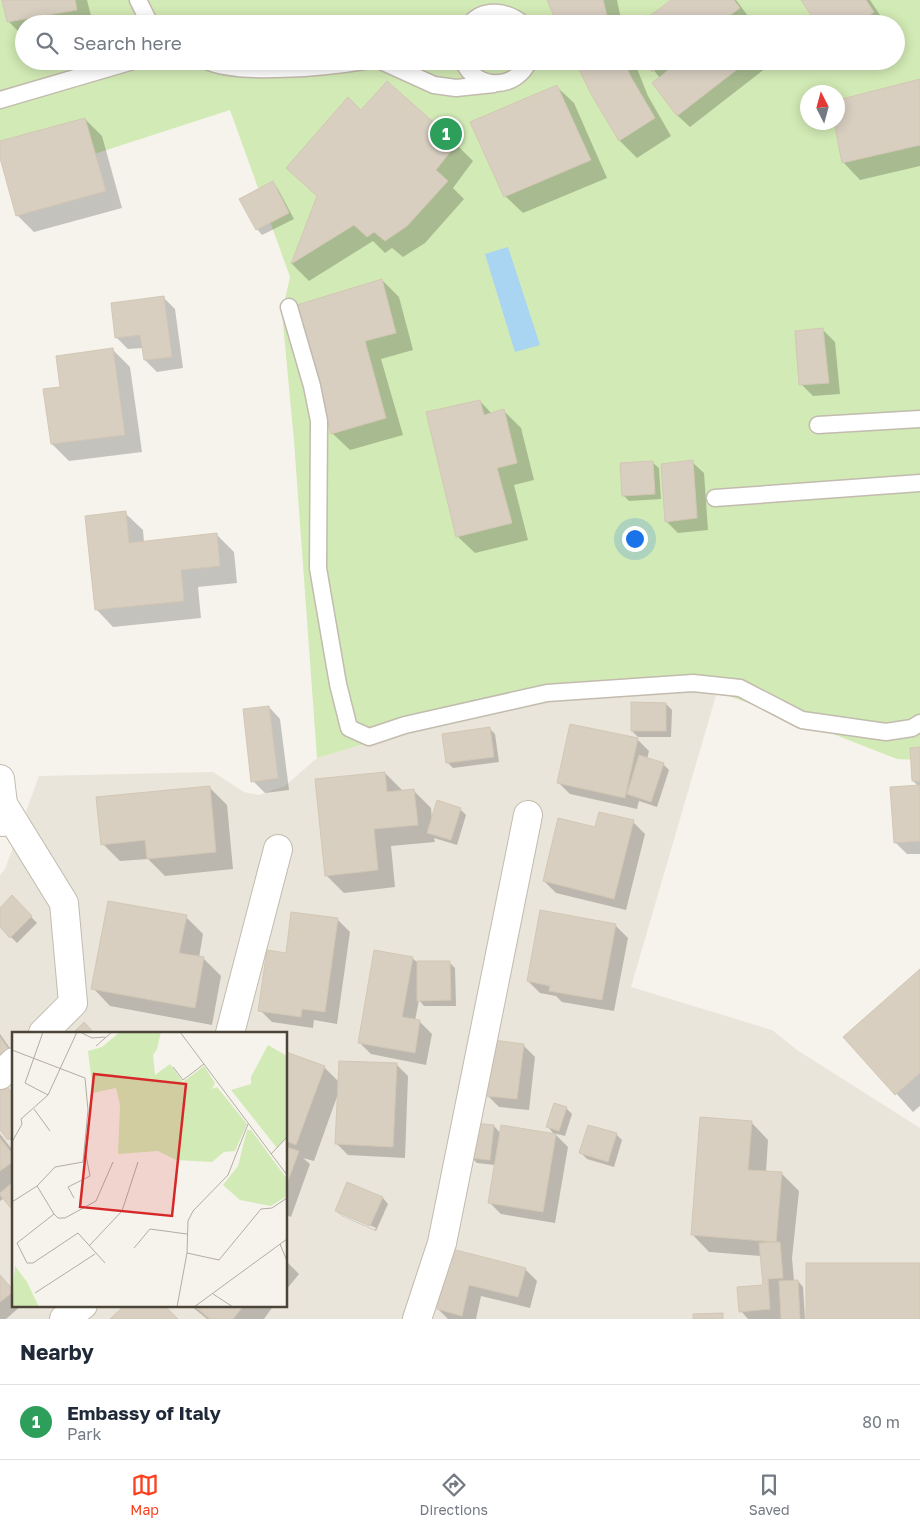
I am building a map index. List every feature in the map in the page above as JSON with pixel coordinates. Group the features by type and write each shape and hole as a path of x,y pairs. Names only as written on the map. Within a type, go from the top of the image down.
{"street":[{"path":"0,832 2,791"},
{"path":"2,791 64,904 73,1003 44,1032"},
{"path":"417,1319 442,1243 528,815"},
{"path":"230,1032 278,849"},
{"path":"0,1076 12,1064"},
{"path":"64,1319 82,1306"}],"lane":[{"path":"138,0 146,15"},
{"path":"483,7 509,15"},
{"path":"0,100 103,70"},
{"path":"401,70 434,85 456,88 506,83 517,77 522,70"},
{"path":"469,70 471,74 482,81 494,84"},
{"path":"289,307 312,386 319,421 318,568 338,684 348,728 369,737 404,725 548,693 693,683 740,688 802,720 886,732 912,728 920,723"},
{"path":"818,425 920,419"},
{"path":"716,498 920,483"}],"shaded area":[{"path":"717,692 631,987 772,1030 797,1050 920,1128 920,1319 0,1319 0,875 5,869 39,776 213,772 244,792 259,795 285,786 317,758 415,729 572,696"}],"green space":[{"path":"0,0 920,0 920,760 897,759 786,716 778,717 777,713 717,692 572,696 415,729 317,758 294,441 282,313 290,277 230,110 8,182 0,144"}],"water":[{"path":"508,247 540,345 515,352 485,254"}],"building":[{"path":"2,0 75,0 77,10 48,15 15,15 15,21 7,22"},
{"path":"547,0 603,0 607,15 553,15"},
{"path":"671,0 734,0 740,8 730,15 651,15"},
{"path":"801,0 866,0 874,12 870,15 811,15"},
{"path":"579,70 628,70 655,118 619,141 591,94"},
{"path":"669,70 736,70 677,116 652,83"},
{"path":"920,79 920,145 842,163 836,130 845,130 845,98"},
{"path":"387,81 457,143 436,170 448,181 407,226 385,241 374,232 367,237 354,225 291,264 317,196 286,168 348,97 361,110"},
{"path":"557,85 591,160 504,197 470,122"},
{"path":"85,118 106,191 16,216 0,158 0,141"},
{"path":"273,181 289,213 256,230 239,199"},
{"path":"382,279 396,333 365,341 386,418 331,434 297,305"},
{"path":"164,296 172,357 144,360 140,335 115,338 111,303"},
{"path":"823,328 829,383 799,385 795,331"},
{"path":"113,348 125,435 51,444 43,389 60,387 56,356"},
{"path":"480,400 484,415 504,409 517,463 497,468 512,523 456,537 426,412"},
{"path":"693,460 697,518 665,522 661,464"},
{"path":"653,461 655,494 622,496 620,463"},
{"path":"126,511 129,543 217,533 220,566 181,570 184,601 95,610 85,516"},
{"path":"631,702 666,703 666,731 631,731"},
{"path":"269,706 278,778 251,782 243,709"},
{"path":"570,724 638,738 625,798 557,783"},
{"path":"490,727 494,757 446,763 442,734"},
{"path":"920,747 920,781 912,781 910,748"},
{"path":"639,755 664,763 651,802 627,794"},
{"path":"385,772 387,792 414,789 418,825 374,829 378,870 325,876 315,779"},
{"path":"920,785 920,841 894,843 890,787"},
{"path":"210,786 216,852 147,859 145,840 101,845 96,797"},
{"path":"437,800 461,808 451,840 427,833"},
{"path":"599,812 634,820 614,899 543,881 558,818 595,827"},
{"path":"12,895 32,916 10,938 0,927 0,908"},
{"path":"108,901 187,915 179,953 204,957 195,1008 91,989"},
{"path":"540,910 616,924 602,1000 549,991 550,986 527,981"},
{"path":"291,912 338,918 325,1012 302,1009 301,1017 258,1011 267,950 286,953"},
{"path":"374,950 413,957 402,1017 420,1020 415,1053 358,1043"},
{"path":"417,961 450,961 451,1000 417,1001"},
{"path":"920,969 920,1073 895,1095 843,1037"},
{"path":"84,1022 93,1032 74,1032"},
{"path":"0,1037 10,1051 0,1059"},
{"path":"493,1040 524,1044 517,1099 486,1096"},
{"path":"288,1053 325,1066 296,1145 288,1142"},
{"path":"339,1061 397,1063 393,1147 335,1144"},
{"path":"0,1078 12,1093 12,1137 8,1140 0,1130"},
{"path":"554,1103 567,1107 559,1131 546,1127"},
{"path":"700,1117 752,1121 748,1170 782,1172 776,1242 691,1235"},
{"path":"474,1123 494,1125 490,1160 470,1158"},
{"path":"501,1125 556,1134 543,1212 488,1203"},
{"path":"588,1125 617,1133 608,1162 579,1153"},
{"path":"0,1138 12,1153 12,1162 0,1171"},
{"path":"288,1148 299,1151 288,1181"},
{"path":"347,1182 383,1197 370,1226 335,1211"},
{"path":"12,1183 12,1210 0,1195"},
{"path":"780,1242 783,1278 768,1279 770,1309 739,1312 737,1287 763,1285 759,1243"},
{"path":"452,1249 526,1268 518,1297 469,1285 462,1316 437,1309"},
{"path":"806,1263 920,1263 920,1319 806,1319"},
{"path":"0,1275 12,1289 12,1293 0,1302"},
{"path":"798,1280 800,1319 781,1319 779,1281"},
{"path":"124,1306 165,1306 178,1319 110,1319"},
{"path":"194,1306 243,1306 233,1319 210,1319"},
{"path":"723,1313 723,1319 693,1319 693,1314"}],"place":[{"name":"Embassy of Italy","path":"446,134"}]}
